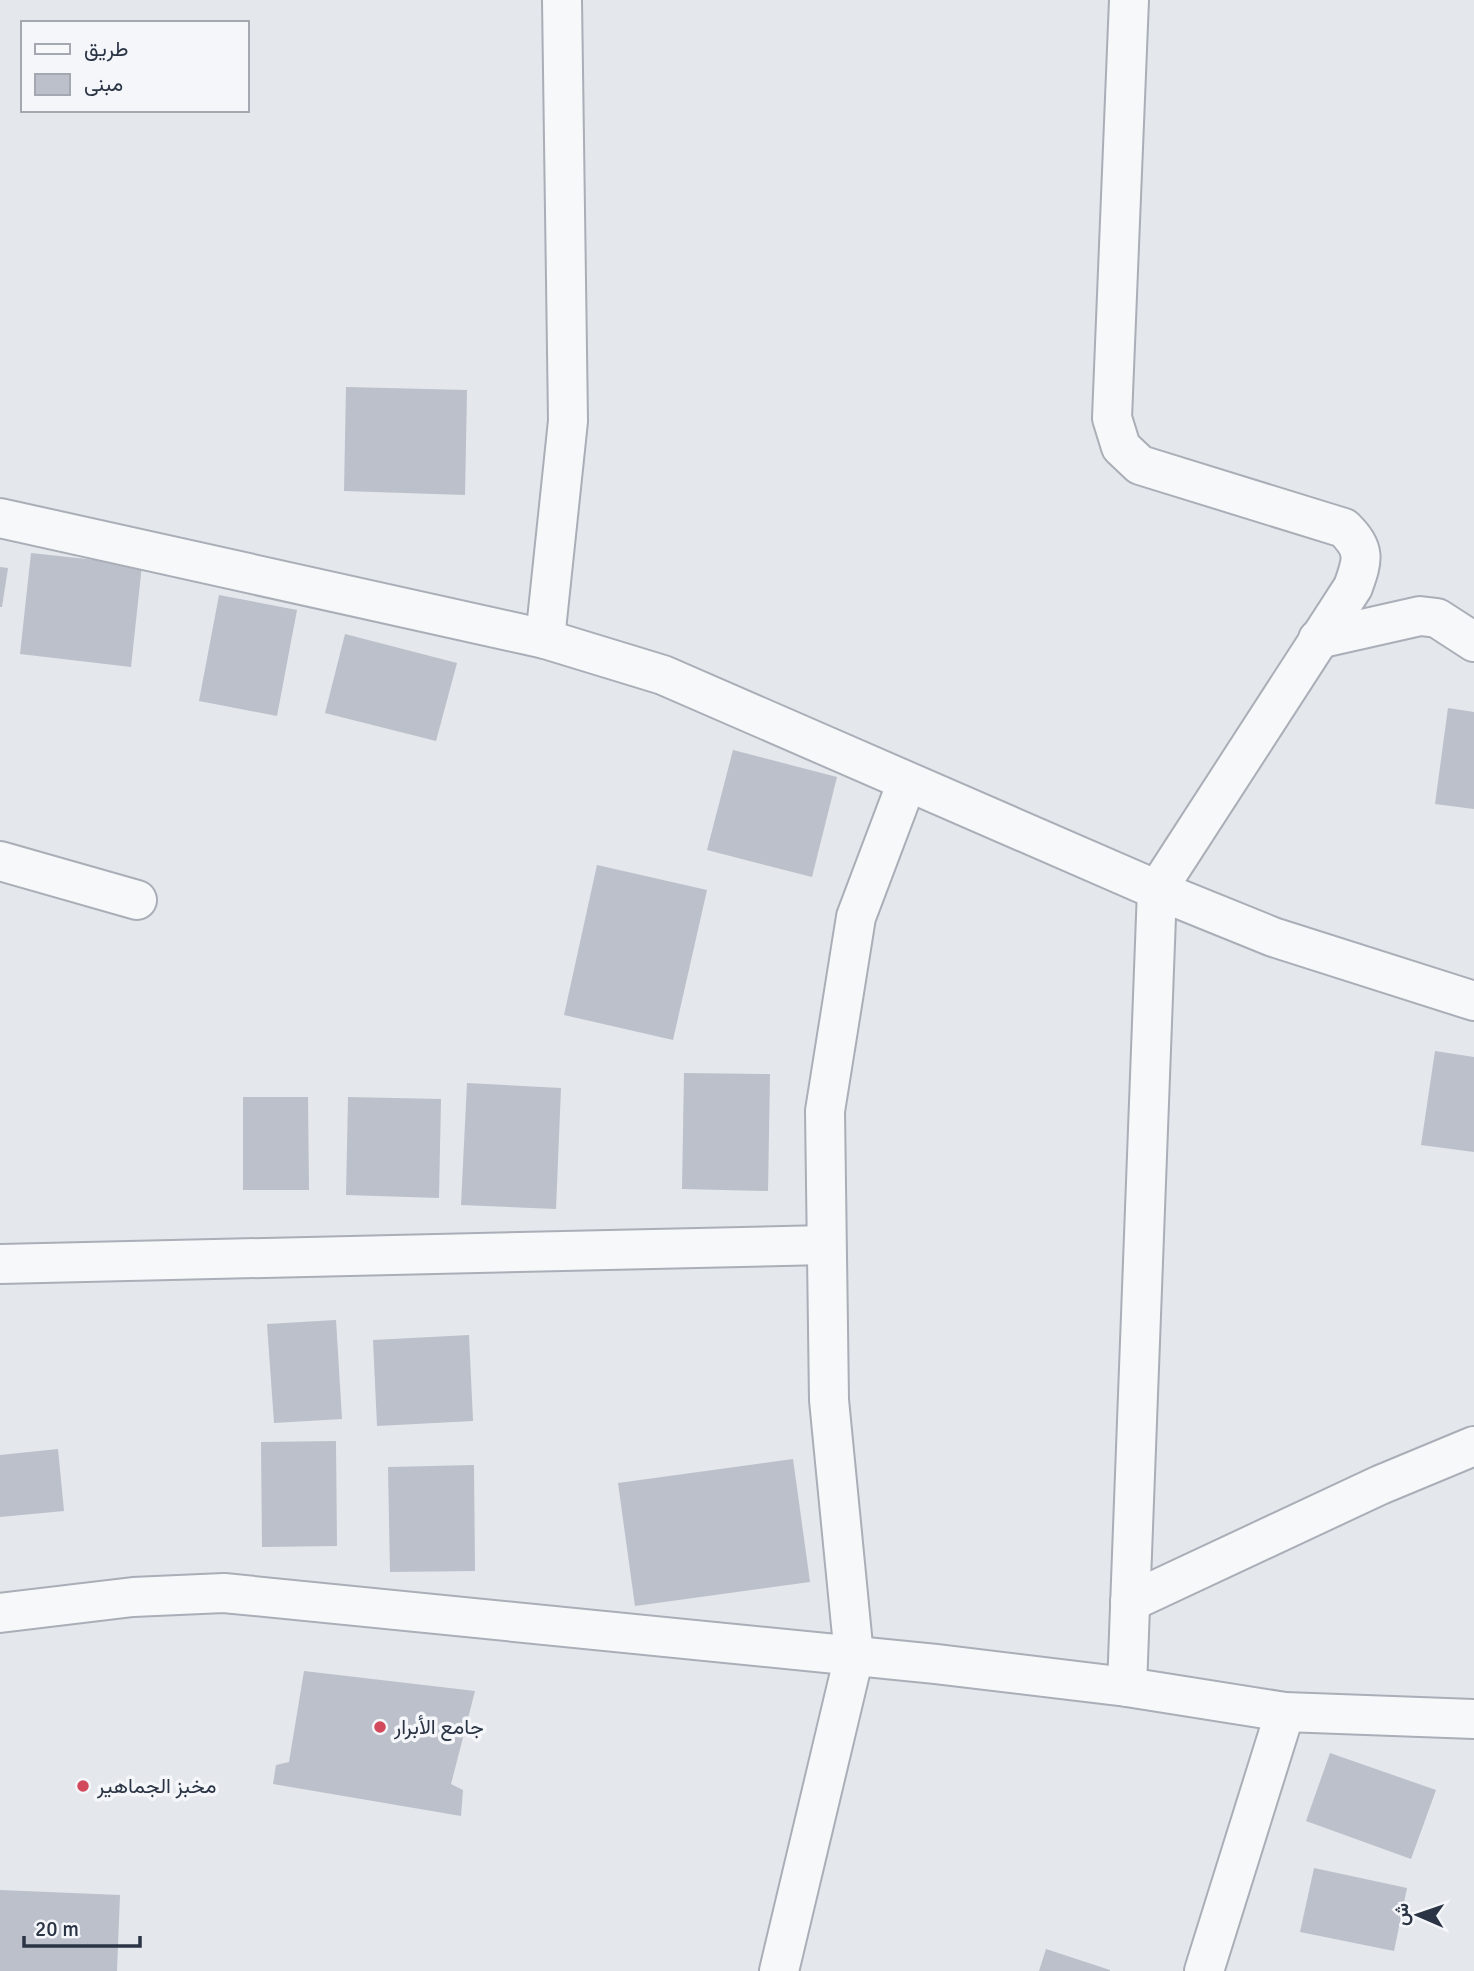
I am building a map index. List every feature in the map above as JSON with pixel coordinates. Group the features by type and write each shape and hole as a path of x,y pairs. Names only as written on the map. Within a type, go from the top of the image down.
{"street":[{"path":"545,639 568,421 562,0"},
{"path":"1127,1687 1157,890 1353,587 1362,563 1359,543 1344,528 1140,465 1121,447 1112,418 1129,0"},
{"path":"0,517 545,639 663,675 1157,890 1273,937 1474,1001"},
{"path":"1318,639 1420,616 1437,618 1474,642"},
{"path":"779,1971 854,1656 829,1400 825,1111 856,917 907,782"},
{"path":"0,862 137,900"},
{"path":"0,1264 827,1245"},
{"path":"1130,1602 1380,1485 1474,1446"},
{"path":"0,1613 133,1597 224,1593 854,1656 1127,1687 1285,1712 1474,1719"},
{"path":"1204,1971 1285,1712"}],"building":[{"path":"346,387 467,390 465,495 344,491"},
{"path":"31,553 142,565 131,667 20,654"},
{"path":"0,567 8,568 2,607 0,607"},
{"path":"219,595 297,610 277,716 199,701"},
{"path":"345,634 457,663 436,741 325,713"},
{"path":"1448,708 1474,712 1474,809 1435,804"},
{"path":"733,750 837,777 812,877 707,850"},
{"path":"597,865 707,890 673,1040 564,1015"},
{"path":"1435,1051 1474,1057 1474,1152 1421,1145"},
{"path":"684,1073 770,1074 768,1191 682,1189"},
{"path":"467,1083 561,1088 556,1209 461,1205"},
{"path":"243,1097 308,1097 309,1190 243,1190"},
{"path":"348,1097 441,1099 439,1198 346,1195"},
{"path":"336,1320 342,1419 274,1423 267,1324"},
{"path":"469,1335 473,1421 377,1426 373,1340"},
{"path":"336,1441 337,1546 262,1547 261,1442"},
{"path":"58,1449 64,1511 0,1517 0,1455"},
{"path":"793,1459 810,1582 635,1606 618,1483"},
{"path":"474,1465 475,1571 390,1572 388,1467"},
{"name":"جامع الأبرار","path":"304,1671 475,1691 451,1784 463,1790 461,1816 273,1784 276,1765 289,1762"},
{"path":"1330,1753 1436,1790 1411,1859 1306,1821"},
{"path":"1314,1868 1407,1888 1394,1951 1300,1932"},
{"path":"0,1890 120,1895 117,1971 0,1971"},
{"path":"1046,1949 1110,1970 1110,1971 1039,1971"}],"place":[{"name":"جامع الأبرار","path":"380,1727"},
{"name":"مخبز الجماهير","path":"83,1786"}]}
